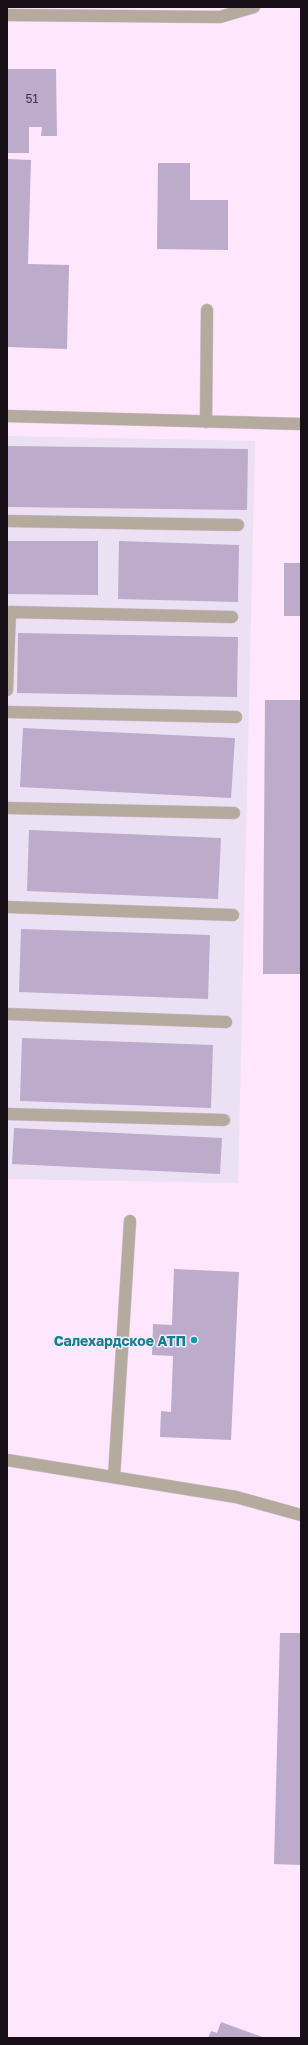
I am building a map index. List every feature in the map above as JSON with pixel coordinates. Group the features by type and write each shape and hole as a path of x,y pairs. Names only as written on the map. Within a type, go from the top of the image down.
{"lane":[{"path":"7,15 220,17 254,7"},
{"path":"206,422 207,310"},
{"path":"7,416 301,424"},
{"path":"7,521 238,525"},
{"path":"7,690 10,612 232,617"},
{"path":"7,712 236,717"},
{"path":"7,808 234,813"},
{"path":"7,908 233,915"},
{"path":"7,1014 226,1022"},
{"path":"7,1114 224,1120"},
{"path":"114,1477 130,1221"},
{"path":"7,1460 236,1497 301,1515"}],"shaded area":[{"path":"7,436 255,441 238,1183 7,1179"}],"building":[{"path":"7,69 56,69 57,136 41,136 42,127 29,127 29,153 7,153"},
{"path":"7,159 31,160 28,264 69,265 67,349 7,347"},
{"path":"158,163 190,163 190,200 228,200 228,250 157,249"},
{"path":"7,446 248,449 247,510 7,507"},
{"path":"7,541 98,541 98,595 7,594"},
{"path":"119,541 239,545 238,602 118,599"},
{"path":"284,563 301,563 301,616 284,616"},
{"path":"18,633 238,637 237,697 17,693"},
{"path":"265,700 301,700 301,974 263,974"},
{"path":"23,728 235,738 231,798 20,787"},
{"path":"29,830 221,838 218,899 27,891"},
{"path":"21,929 210,935 208,999 19,992"},
{"path":"22,1038 213,1045 211,1108 20,1101"},
{"path":"14,1128 222,1138 220,1174 12,1164"},
{"name":"Салехардское АТП","path":"174,1269 239,1272 231,1440 160,1437 161,1411 171,1412 173,1356 152,1355 153,1324 172,1325"},
{"path":"280,1633 301,1633 301,1865 274,1864"},
{"path":"221,2022 265,2038 208,2038 211,2031 217,2033"}],"place":[{"name":"Салехардское АТП","path":"194,1340"}]}
